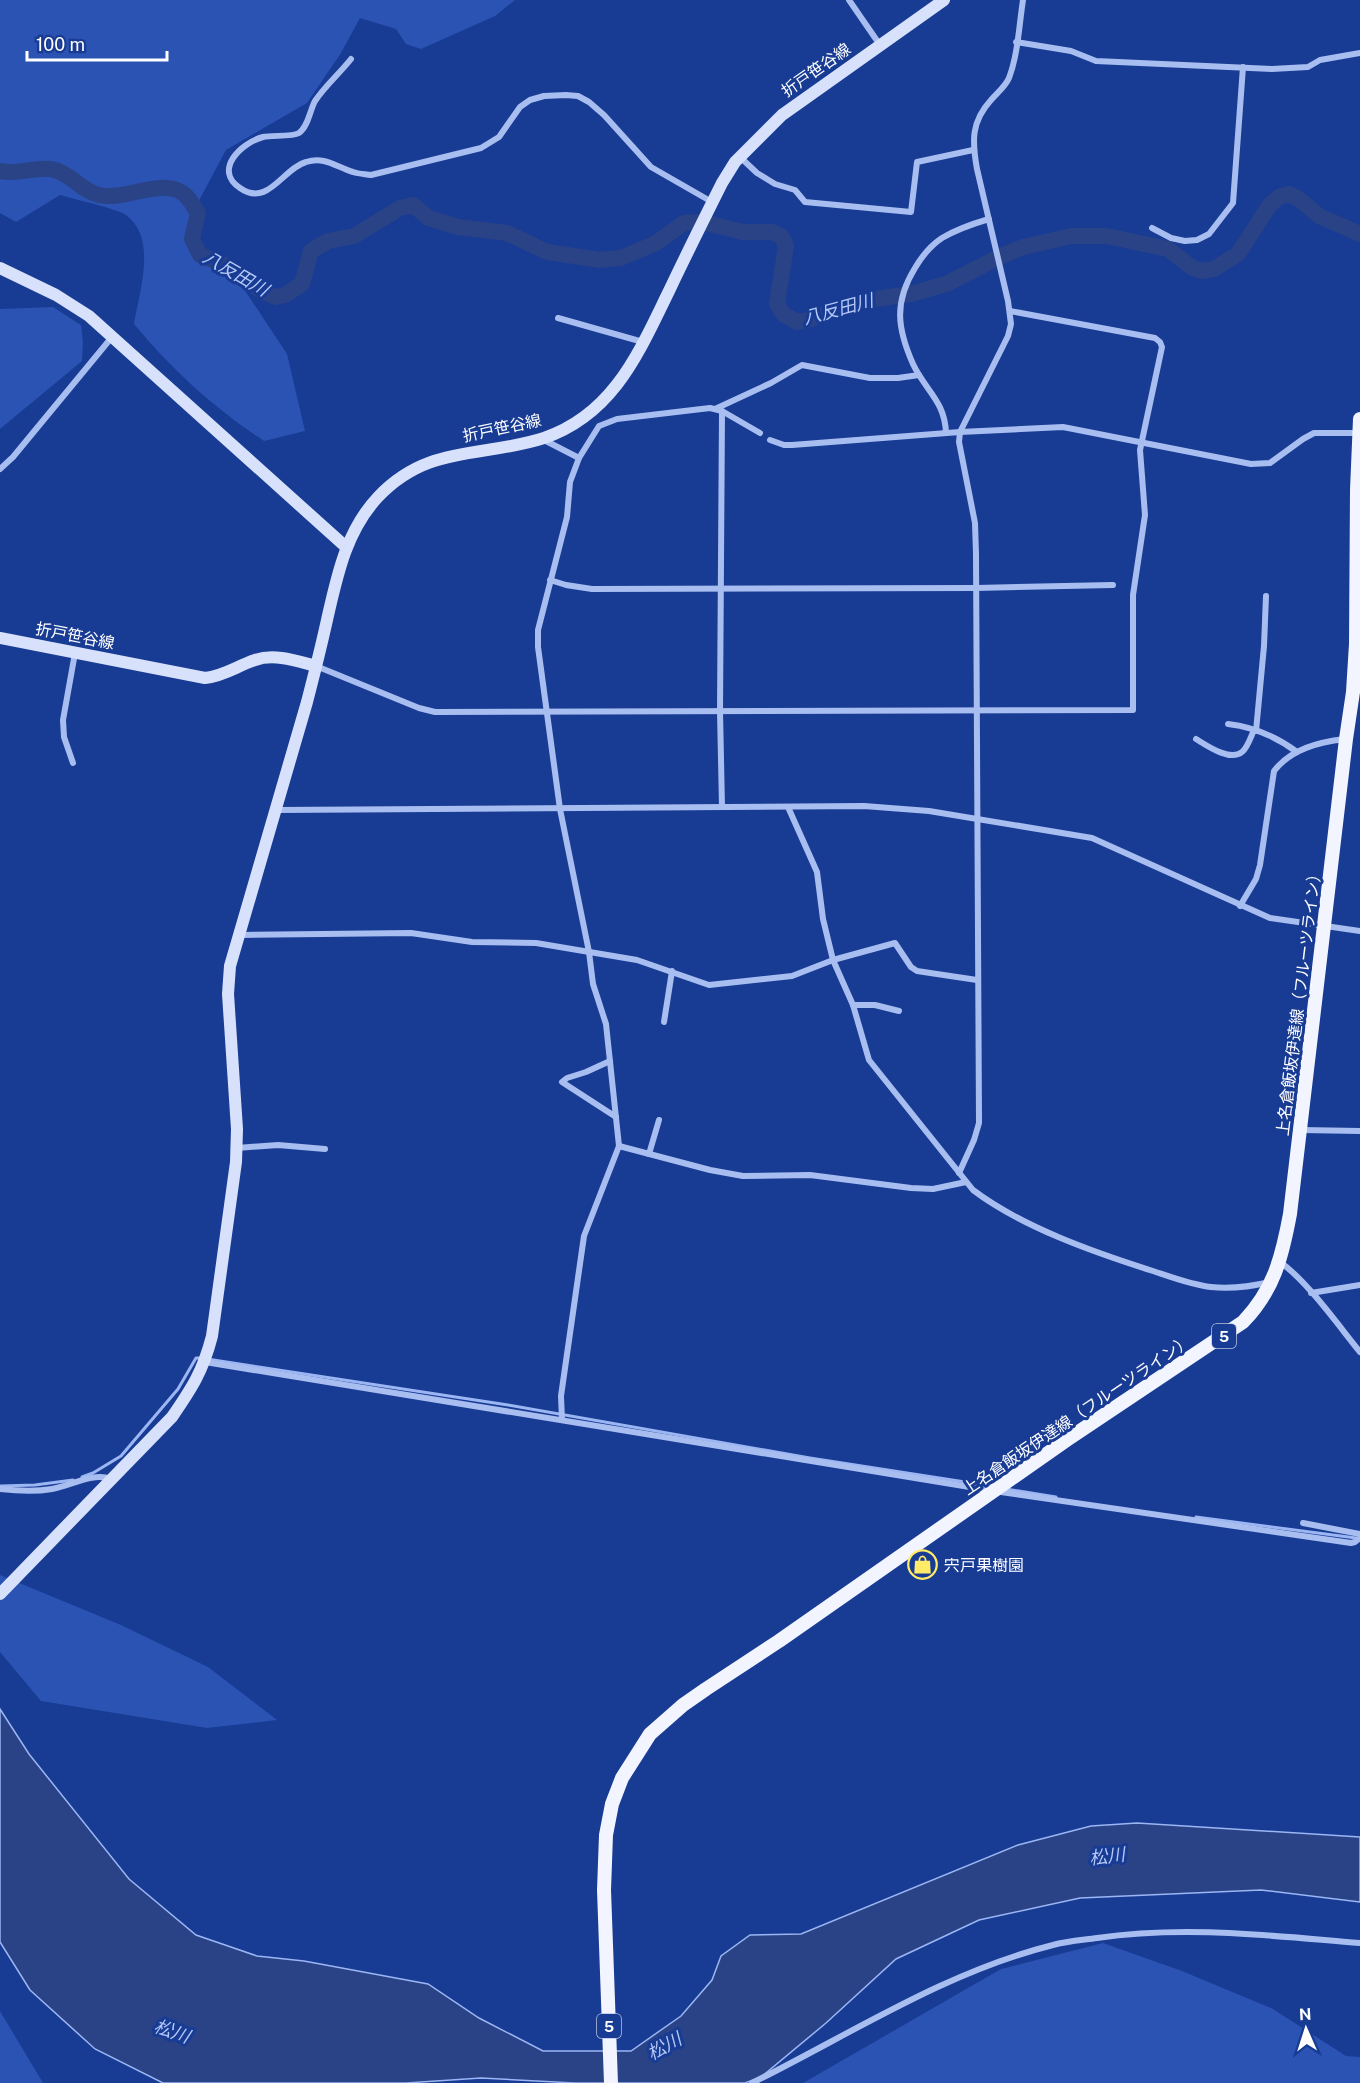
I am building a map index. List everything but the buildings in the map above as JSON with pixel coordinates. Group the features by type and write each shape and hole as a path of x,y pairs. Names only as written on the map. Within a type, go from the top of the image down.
{"main road":[{"name":"上名倉飯坂伊達線（フルーツライン）","path":"611,2083 604,1890 606,1835 612,1804 622,1778 650,1734 683,1705 1243,1322 1257,1308 1272,1281 1280,1262 1290,1214 1346,739 1357,692 1360,419"}],"street":[{"path":"849,0 880,45"},
{"name":"折戸笹谷線","path":"0,638 205,678 217,677 256,659 294,660 316,666 346,547 377,498 413,469 448,456 542,438 565,429 593,410 620,382 644,342 712,202 740,157 782,115 944,0"},
{"path":"959,1173 979,1127 975,523 959,442 960,432 1008,336 1011,324 997,251 973,150 976,123 982,111 1007,82 1013,66 1023,0"},
{"path":"1016,42 1071,51 1096,61 1272,69 1308,67 1320,60 1360,53"},
{"path":"351,59 316,100 304,128 298,134 261,137 244,146 236,154 228,166 228,175 241,189 252,193 262,193 280,182 295,167 306,162 325,159 354,172 371,176 481,148 499,137 520,107 530,100 544,96 566,95 578,96 589,102 604,115 651,167 712,202"},
{"path":"1152,228 1171,238 1185,241 1197,240 1209,234 1233,203 1243,67"},
{"path":"740,157 757,173 775,184 795,190 805,202 911,212 917,162 973,150"},
{"path":"946,433 944,415 939,402 919,375 903,335 899,303 904,289 930,247 964,226 988,219"},
{"path":"0,268 56,295 89,316 346,547"},
{"path":"0,1594 172,1417 194,1385 205,1362 212,1336 236,1162 228,994 230,966 277,810 316,666 419,708 435,712 1133,710 1133,595 1145,515 1141,442 1162,353 1160,342 1155,338 1010,311"},
{"path":"558,318 644,342"},
{"path":"0,470 112,336"},
{"path":"718,410 802,365 870,378 919,375"},
{"path":"562,1420 561,1396 584,1236 619,1146 606,1024 593,984 589,952 560,809 538,647 538,630 567,517 570,482 579,458 598,426 617,419 710,408 760,433"},
{"path":"593,410 598,426"},
{"path":"718,410 722,807"},
{"path":"770,440 792,445 960,432 1063,427 1251,464 1265,464 1274,461 1296,443 1314,433 1359,433"},
{"path":"542,438 579,458"},
{"path":"550,580 592,589 976,588 1113,585"},
{"path":"1196,739 1228,755 1238,754 1245,749 1255,730 1264,646 1266,596"},
{"path":"73,763 64,737 63,720 76,652"},
{"path":"1228,724 1247,726 1282,741 1297,752"},
{"path":"1240,906 1256,879 1260,864 1274,771 1297,752 1324,742 1346,739"},
{"path":"788,807 817,872 824,926 833,960 853,1005 869,1060 973,1190 1000,1209 1108,1257 1210,1287 1229,1287 1272,1281"},
{"path":"277,810 864,807 929,812 1092,838 1270,918 1360,931"},
{"path":"239,935 411,933 472,942 536,943 637,960 709,984 792,976 833,960 896,943 911,967 917,971 977,980"},
{"path":"664,1022 672,971"},
{"path":"853,1005 875,1005 899,1011"},
{"path":"610,1060 562,1082 616,1117"},
{"path":"649,1154 658,1120"},
{"path":"1300,1130 1360,1131"},
{"path":"236,1148 278,1145 325,1149"},
{"path":"619,1146 710,1170 743,1176 810,1175 933,1189 966,1182"},
{"path":"1280,1262 1311,1293 1360,1352"},
{"path":"1311,1293 1360,1285"},
{"path":"205,1362 994,1491 1351,1543 1356,1542 1360,1536 1303,1523"},
{"path":"0,1489 21,1491 51,1489 93,1478 111,1479"},
{"path":"752,2083 940,1985 992,1963 1055,1944 1162,1931 1360,1943"}],"shaded area":[{"path":"0,0 515,0 495,16 421,49 406,44 396,29 360,18 341,53 307,103 226,150 195,208 194,257 244,289 287,354 305,431 264,441 228,416 194,387 134,324 142,282 144,252 136,225 126,215 60,195 16,222 0,213"},
{"path":"53,307 81,325 82,361 0,429 0,309"},
{"path":"0,1575 121,1625 208,1667 277,1720 207,1728 41,1701 0,1652"},
{"path":"1103,1943 1182,1971 1273,2009 1346,2056 1360,2057 1360,2083 803,2083 1001,1969"},
{"path":"0,2011 43,2083 0,2083"}],"water":[{"name":"松川","path":"0,1709 29,1754 129,1879 196,1935 257,1956 304,1961 428,1984 479,2018 543,2051 631,2051 681,2016 712,1980 721,1956 750,1935 801,1934 1018,1845 1091,1826 1137,1823 1360,1837 1360,1902 1261,1890 1080,1898 979,1920 896,1959 826,2023 761,2077 745,2083 574,2083 481,2078 406,2083 163,2083 95,2049 30,1990 0,1942"}],"waterway":[{"name":"八反田川","path":"0,171 51,169 99,195 119,195 162,188 181,192 189,199 198,213 192,239 200,255 231,267 261,291 276,297 285,295 302,284 311,251 328,241 354,236 400,208 413,205 429,218 458,227 507,233 547,252 601,260 621,258 656,243 684,223 702,222 743,232 772,232 782,237 786,246 777,304 783,314 797,322 867,300 911,294 946,284 1023,247 1072,236 1107,236 1168,249 1191,267 1202,271 1214,269 1238,254 1269,206 1279,197 1289,194 1299,199 1319,216 1360,234"},
{"path":"82,1477 121,1456 178,1389 196,1358 200,1358"},
{"path":"207,1359 508,1405 810,1458 991,1486"},
{"path":"0,1486 35,1485 73,1480"},
{"path":"1006,1489 1056,1497"},
{"path":"1196,1517 1356,1538"}],"place":[{"name":"宍戸果樹園","path":"923,1565"}]}
